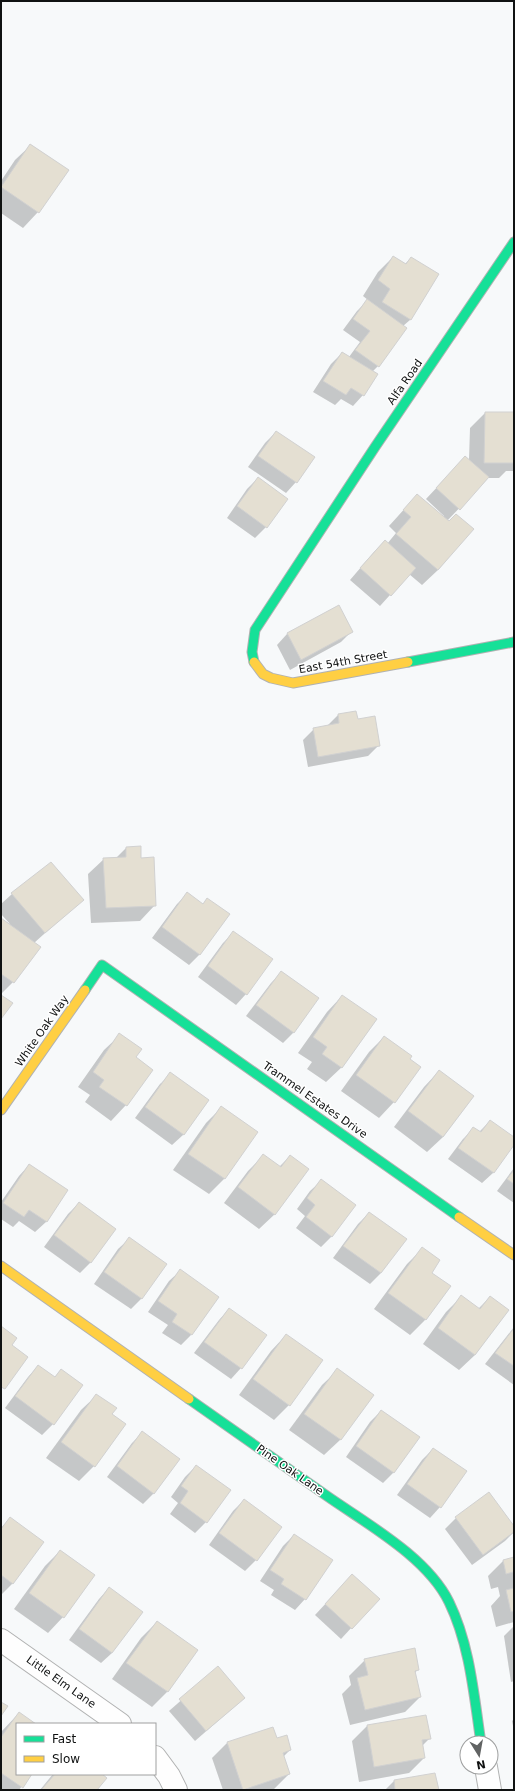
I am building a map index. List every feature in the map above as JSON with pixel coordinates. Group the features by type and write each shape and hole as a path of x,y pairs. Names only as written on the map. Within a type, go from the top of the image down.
{"street":[{"name":"Alfa Road","path":"316,537 514,242"},
{"name":"East 54th Street","path":"316,537 255,630 251,647 253,664 263,674 278,682 294,683 514,642"},
{"name":"White Oak Way","path":"1,1110 102,965"},
{"name":"Trammel Estates Drive","path":"102,965 514,1255"},
{"name":"Pine Oak Lane","path":"1,1266 402,1549 425,1568 439,1585 460,1625 480,1735"},
{"name":"Little Elm Lane","path":"1,1640 119,1723"},
{"path":"156,1758 169,1776 176,1790"},
{"path":"487,1775 490,1790"}],"building":[{"path":"30,144 69,170 39,213 1,187"},
{"path":"393,256 406,264 411,257 439,274 411,320 382,302 390,289 378,280"},
{"path":"367,299 407,328 379,367 355,350 370,331 353,319"},
{"path":"342,352 378,374 364,396 351,388 346,395 323,381"},
{"path":"485,412 514,412 514,463 484,463"},
{"path":"276,431 315,457 297,483 258,456"},
{"path":"465,456 489,477 460,510 436,488"},
{"path":"258,477 288,499 267,528 237,506"},
{"path":"417,494 449,521 456,514 474,529 438,570 396,534 411,517 403,510"},
{"path":"385,540 416,568 391,596 360,568"},
{"path":"339,605 353,632 301,660 287,633"},
{"path":"356,711 358,719 375,716 380,746 318,757 313,728 339,723 338,714"},
{"path":"141,846 141,858 154,857 156,906 106,908 103,858 126,857 126,847"},
{"path":"51,862 84,900 45,933 11,893"},
{"path":"187,892 203,904 207,898 230,914 200,955 162,927"},
{"path":"1,918 41,947 14,983 1,974"},
{"path":"233,931 273,959 247,995 208,966"},
{"path":"281,971 319,998 294,1033 256,1005"},
{"path":"1,995 13,1003 1,1019"},
{"path":"342,995 377,1019 342,1068 322,1054 327,1047 313,1037"},
{"path":"119,1033 142,1049 136,1057 153,1070 127,1106 99,1087 104,1080 93,1072"},
{"path":"384,1036 412,1056 410,1059 421,1067 395,1103 356,1075"},
{"path":"439,1070 474,1096 443,1137 408,1111"},
{"path":"170,1072 209,1100 184,1135 145,1107"},
{"path":"221,1106 258,1132 225,1179 188,1154"},
{"path":"490,1120 514,1137 514,1145 494,1173 458,1148 473,1127 481,1132"},
{"path":"263,1154 281,1167 290,1155 309,1169 275,1215 238,1187"},
{"path":"29,1164 68,1190 47,1222 29,1210 24,1217 3,1203"},
{"path":"514,1170 514,1184 507,1179"},
{"path":"321,1179 356,1205 332,1237 306,1217 315,1205 307,1198"},
{"path":"79,1202 116,1229 91,1263 54,1235"},
{"path":"369,1212 407,1239 381,1273 343,1246"},
{"path":"129,1237 167,1264 142,1299 104,1272"},
{"path":"422,1247 440,1260 432,1273 451,1286 426,1320 388,1293"},
{"path":"180,1269 219,1297 192,1335 172,1322 177,1314 158,1301"},
{"path":"461,1295 480,1309 490,1296 509,1310 475,1355 438,1328"},
{"path":"229,1308 267,1335 242,1369 204,1342"},
{"path":"1,1326 17,1338 12,1345 28,1357 5,1389 1,1387"},
{"path":"514,1328 514,1366 495,1353"},
{"path":"286,1334 323,1360 290,1406 253,1379"},
{"path":"38,1365 55,1377 61,1369 83,1385 54,1425 15,1396"},
{"path":"337,1368 374,1395 341,1440 304,1414"},
{"path":"96,1394 117,1408 112,1414 126,1424 95,1467 61,1442"},
{"path":"381,1410 420,1437 394,1473 356,1446"},
{"path":"142,1431 180,1459 154,1494 117,1466"},
{"path":"433,1448 467,1471 441,1508 407,1484"},
{"path":"196,1465 231,1490 207,1523 180,1503 188,1491 181,1486"},
{"path":"489,1492 514,1526 514,1532 483,1555 455,1517"},
{"path":"244,1499 282,1527 257,1561 219,1533"},
{"path":"10,1517 44,1542 13,1584 1,1575 1,1529"},
{"path":"294,1534 333,1560 306,1600 281,1584 284,1579 270,1570"},
{"path":"60,1550 95,1575 64,1618 29,1593"},
{"path":"514,1557 514,1575 513,1572 506,1574 503,1560"},
{"path":"352,1574 380,1599 352,1629 325,1604"},
{"path":"109,1587 143,1612 112,1653 79,1629"},
{"path":"514,1588 514,1611 511,1612 506,1590"},
{"path":"157,1621 198,1650 168,1692 126,1663"},
{"path":"415,1648 419,1670 415,1671 421,1697 365,1710 357,1678 368,1675 364,1659"},
{"path":"218,1666 245,1698 206,1731 179,1699"},
{"path":"1,1702 8,1706 1,1716"},
{"path":"19,1712 35,1723 16,1723 16,1775 31,1775 23,1788 1,1773 1,1737"},
{"path":"426,1715 431,1739 422,1740 425,1758 374,1767 367,1725"},
{"path":"273,1727 277,1738 287,1735 291,1750 283,1753 290,1774 243,1790 227,1742"},
{"path":"435,1773 439,1790 395,1790 394,1780"},
{"path":"54,1775 103,1775 107,1778 97,1790 41,1790"}],"traffic: fast":[{"path":"254,662 252,652 255,630 375,447 514,242"},
{"path":"408,662 514,642"},
{"path":"85,990 102,965 459,1217"},
{"path":"189,1399 377,1530 411,1556 426,1570 439,1586 449,1602 462,1636 467,1653 480,1735"}],"traffic: slow":[{"path":"254,662 263,674 271,678 293,683 408,662"},
{"path":"1,1110 85,990"},
{"path":"459,1217 514,1255"},
{"path":"1,1266 189,1399"}]}
